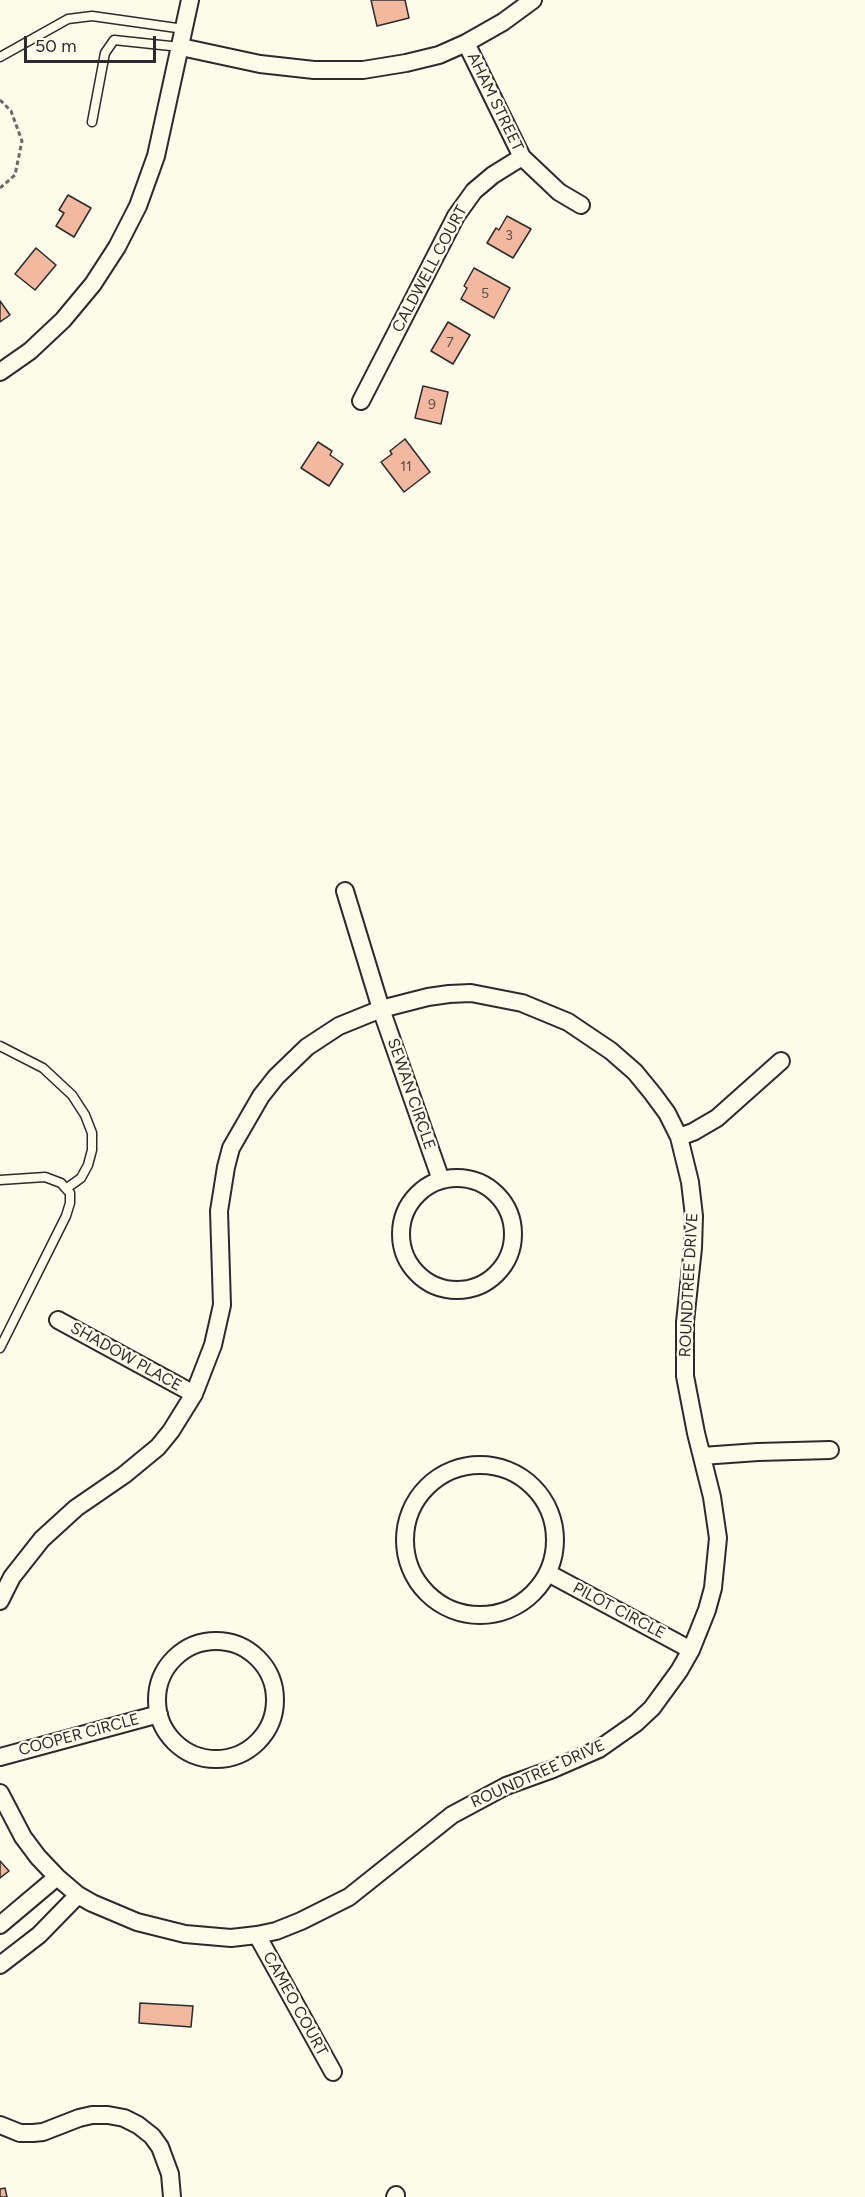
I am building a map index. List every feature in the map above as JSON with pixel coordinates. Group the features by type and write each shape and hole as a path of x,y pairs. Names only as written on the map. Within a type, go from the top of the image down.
{"street":[{"path":"0,372 30,351 63,320 93,284 117,247 138,206 156,156 190,0"},
{"path":"181,47 260,64 314,70 363,70 439,55 466,44 503,22 533,0"},
{"name":"AHAM STREET","path":"466,44 522,157 559,192 581,205"},
{"name":"CALDWELL COURT","path":"361,401 456,216 474,191 493,175 522,157"},
{"name":"SEWAN CIRCLE","path":"345,891 381,1009 441,1180"},
{"name":"ROUNDTREE DRIVE","path":"0,1601 12,1577 42,1539 76,1508 124,1475 158,1447 194,1394 205,1368 219,1322 222,1286 219,1211 226,1167 240,1132 261,1096 276,1077 307,1047 339,1026 381,1009 449,994 471,993 495,997 543,1010 590,1036 634,1072 667,1113 679,1137 690,1182 694,1216 685,1322 685,1376 716,1519 717,1561 708,1610 691,1650 652,1708 618,1737 576,1760 506,1786 452,1815 349,1897 301,1921 276,1931 257,1935 231,1938 207,1937 162,1929 116,1914 78,1895 57,1877 23,1837 0,1793"},
{"path":"679,1137 717,1118 781,1061"},
{"path":"459,1178 477,1182 493,1191 505,1205 509,1214 513,1241 508,1259 497,1274 482,1285 464,1290 445,1290 428,1283 414,1271 404,1255 400,1236 403,1218 411,1201 424,1188 441,1180 459,1178"},
{"name":"SHADOW PLACE","path":"58,1320 194,1394"},
{"path":"702,1456 830,1450"},
{"path":"480,1465 505,1469 527,1481 544,1500 554,1523 555,1548 548,1573 534,1593 507,1610 491,1615 467,1614 444,1606 424,1591 411,1570 407,1555 405,1547 407,1522 416,1500 433,1481 455,1469 480,1465"},
{"name":"PILOT CIRCLE","path":"548,1573 691,1650"},
{"name":"COOPER CIRCLE","path":"225,1641 243,1647 259,1659 270,1674 275,1693 275,1713 261,1739 237,1756 217,1760 198,1757 180,1747 167,1732 159,1714 157,1695 162,1676 172,1660 188,1648 206,1642 225,1641"},
{"name":"COOPER CIRCLE","path":"0,1757 159,1714"},
{"path":"0,1925 57,1877"},
{"path":"0,1965 39,1935 78,1895"},
{"name":"CAMEO COURT","path":"257,1935 333,2072"},
{"path":"0,2125 20,2133 33,2133 44,2132 92,2115 124,2118 152,2136 160,2147 171,2174 172,2197"}],"lane":[{"path":"0,57 68,19 92,16 184,30"},
{"path":"92,122 105,53 114,40 181,47"},
{"path":"0,1046 43,1068 72,1095 85,1115 92,1133 92,1150 81,1178 66,1188"},
{"path":"0,1180 45,1177 61,1182 70,1192 70,1203 66,1216 0,1348"}],"path":[{"path":"0,100 10,111 21,141 15,175 0,188"}],"building":[{"path":"371,0 405,0 409,18 377,26"},
{"path":"68,195 91,208 74,237 56,226 64,213 59,210"},
{"path":"507,216 531,229 513,258 487,243 496,228 499,230"},
{"path":"36,248 56,265 35,290 15,274"},
{"path":"474,268 510,288 494,318 461,299 467,288 464,286"},
{"path":"0,301 10,315 0,322"},
{"path":"448,322 470,335 453,364 431,351"},
{"path":"423,386 448,392 441,424 415,418"},
{"path":"405,439 430,472 404,492 381,462 392,454 390,451"},
{"path":"318,442 332,451 330,455 343,464 329,486 301,468"},
{"path":"0,1861 9,1871 0,1878"},
{"path":"140,2003 193,2006 191,2027 139,2023"},
{"path":"5,2188 7,2197 0,2197 0,2189"}]}
